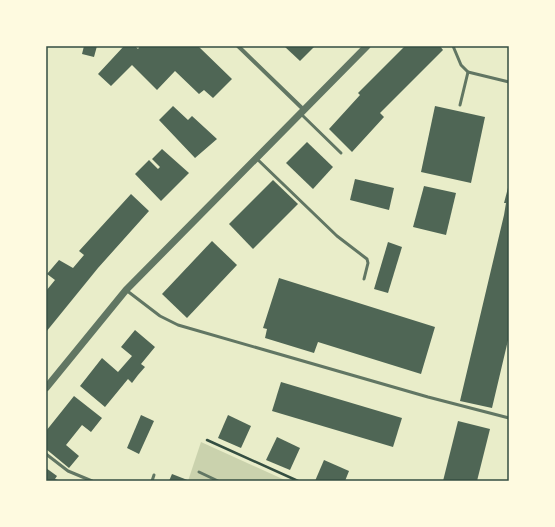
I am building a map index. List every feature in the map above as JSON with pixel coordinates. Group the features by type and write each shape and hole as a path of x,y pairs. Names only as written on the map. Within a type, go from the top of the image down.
{"street":[{"path":"238,46 302,112"},
{"path":"46,388 126,290 367,46"}],"lane":[{"path":"453,46 461,65 468,72 509,82"},
{"path":"460,105 468,72"},
{"path":"302,112 341,154"},
{"path":"256,158 338,236 367,259 368,263 364,279"},
{"path":"126,290 160,316 178,325 509,418"},
{"path":"46,454 68,471 92,481"},
{"path":"199,472 218,481"},
{"path":"152,481 154,475"}],"path":[{"path":"207,440 298,481"}],"green space":[{"path":"201,442 287,481 188,481"}],"building":[{"path":"84,46 97,46 94,57 82,54"},
{"path":"124,46 135,46 138,49 140,46 198,46 232,79 213,98 204,90 199,94 175,71 157,90 132,65 111,86 98,74"},
{"path":"284,46 315,46 300,61"},
{"path":"405,46 440,46 443,50 380,113 384,117 352,152 329,129 360,95 358,93"},
{"path":"173,106 188,120 192,116 217,139 195,158 159,120"},
{"path":"435,106 485,117 471,183 421,172"},
{"path":"307,142 333,167 313,189 286,163"},
{"path":"162,149 189,173 161,201 135,174 149,160 158,169 160,167 152,159"},
{"path":"355,179 394,188 389,210 350,200"},
{"path":"273,180 298,204 253,249 229,224"},
{"path":"509,184 509,336 492,408 460,401 504,215 506,203 504,203"},
{"path":"424,186 456,193 446,235 413,227"},
{"path":"131,194 149,211 98,268 46,332 46,291 55,280 47,274 59,260 73,268 84,255 79,251"},
{"path":"212,241 237,265 187,318 162,294"},
{"path":"388,242 402,247 388,293 374,289"},
{"path":"279,278 435,327 421,374 318,342 314,353 265,338 267,329 263,328"},
{"path":"135,330 155,347 141,364 145,367 132,383 128,379 105,407 80,386 102,358 118,372 132,356 121,347"},
{"path":"281,382 402,418 393,447 272,411"},
{"path":"74,396 102,418 91,432 82,425 66,445 79,456 69,468 46,449 46,431"},
{"path":"141,415 154,421 139,454 127,448"},
{"path":"228,415 251,426 241,448 218,438"},
{"path":"458,421 490,429 477,481 443,481"},
{"path":"277,437 300,448 290,470 266,460"},
{"path":"324,460 349,471 345,481 315,481"},
{"path":"46,468 57,476 55,479 61,481 46,481"},
{"path":"172,474 190,481 169,481"}]}
